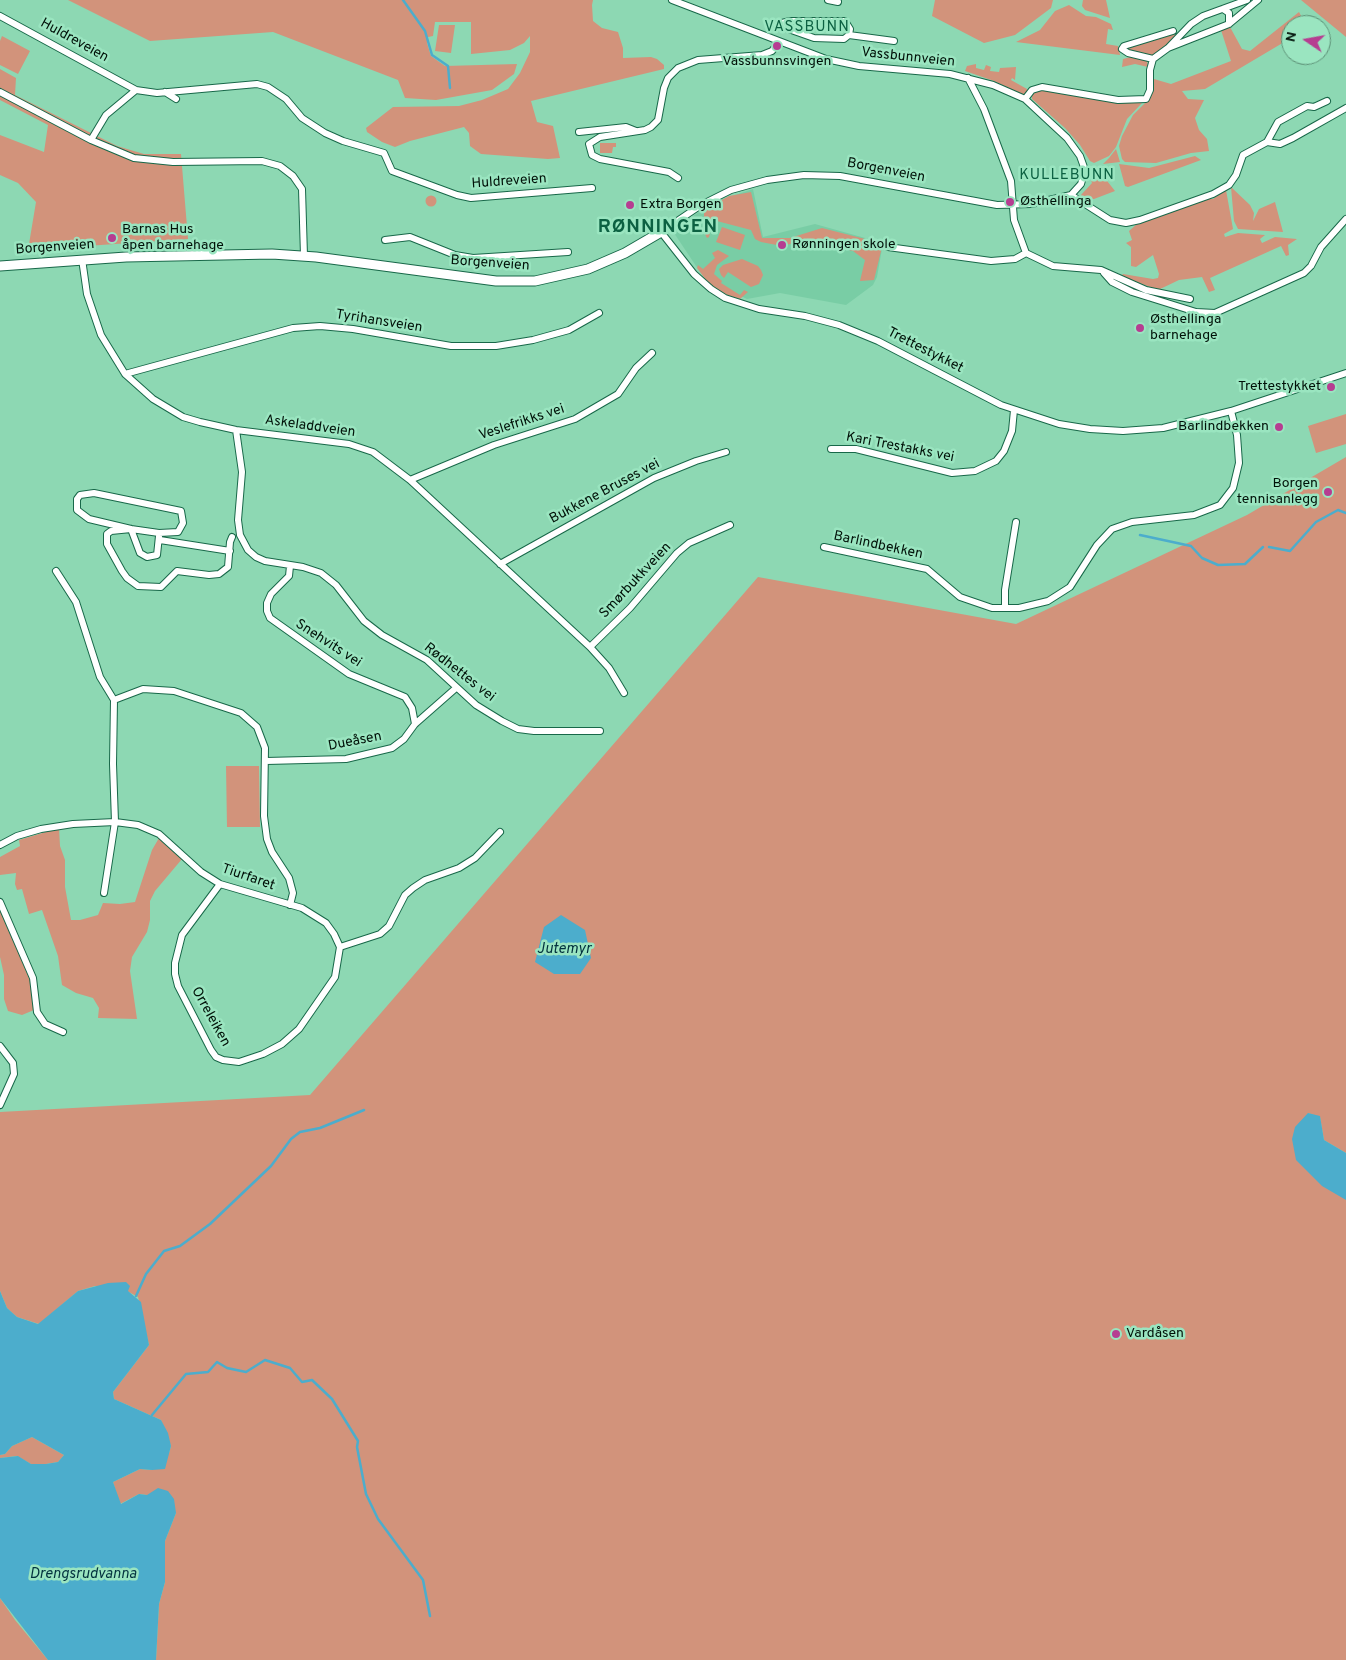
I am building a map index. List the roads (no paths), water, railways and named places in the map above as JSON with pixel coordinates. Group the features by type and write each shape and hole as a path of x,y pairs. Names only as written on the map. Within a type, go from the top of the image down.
{"street":[{"name":"Vassbunnveien","path":"672,0 826,59 859,66 934,72 968,78 993,85 1026,99 1067,138 1080,156 1085,170 1081,184 1071,195"},
{"path":"828,0 838,2"},
{"path":"1026,99 1032,90 1042,87 1118,100 1146,99 1150,90 1150,70 1153,59 1168,48 1191,24 1203,16 1246,0"},
{"path":"1168,48 1229,24 1258,0"},
{"path":"1223,9 1229,13 1229,24"},
{"name":"Huldreveien","path":"0,16 136,90 166,92 262,85 281,96 302,118 325,133 343,142 384,152 392,171 457,195 471,198 592,188"},
{"path":"848,35 850,29 845,21 790,20 777,25 814,38 844,39 848,35 894,41"},
{"path":"1153,59 1123,52 1122,49 1124,46 1173,31"},
{"path":"678,178 669,172 600,159 592,155 590,144 594,139 645,130 658,120 664,88 668,78 678,68 698,60 762,55 772,51 778,42"},
{"path":"968,78 984,109 1007,167 1012,186 1012,206 1018,234 1026,253 1053,266 1101,270 1146,290 1190,299"},
{"path":"91,140 106,115 136,90"},
{"path":"0,92 116,152 141,159 173,162 262,160 280,166 293,176 302,189 304,256"},
{"path":"166,92 176,99"},
{"path":"1071,195 1110,220 1126,222 1140,220 1213,194 1229,186 1236,175 1243,155 1267,142 1278,122 1307,106 1314,107 1327,101"},
{"path":"1267,142 1280,144 1346,108"},
{"path":"579,132 626,127 637,132"},
{"name":"Borgenveien","path":"0,266 82,259 226,253 304,256 496,282 535,281 588,269 625,253 661,232 700,205 731,190 767,180 804,175 840,176 980,203 1012,206 1071,195"},
{"path":"1101,270 1112,282 1132,292 1196,312 1215,313 1304,273 1311,266 1321,247 1346,219"},
{"name":"Trettestykket","path":"661,232 694,274 711,290 725,298 759,309 805,316 839,325 878,341 1014,410 1059,424 1090,429 1163,428 1231,411 1346,373"},
{"path":"385,240 410,237 451,254 473,258 568,252"},
{"path":"888,247 991,261 1015,259 1026,253"},
{"name":"Askeladdveien","path":"82,259 87,294 101,335 125,374 153,399 183,417 236,430 361,447 373,452 410,480 590,647 609,668 624,693"},
{"name":"Tyrihansveien","path":"125,374 293,328 320,326 353,329 451,346 496,346 533,340 569,330 599,313"},
{"name":"Veslefrikks vei","path":"410,480 494,445 557,427 575,419 618,394 636,368 652,352"},
{"name":"Kari Trestakks vei","path":"831,449 856,449 952,473 975,471 996,461 1004,452 1012,431 1014,410"},
{"name":"Barlindbekken","path":"824,547 927,569 960,597 992,608 1019,608 1048,601 1070,586 1097,545 1112,529 1132,522 1194,515 1220,505 1233,488 1239,463 1237,435 1231,411"},
{"name":"Rødhettes vei","path":"236,430 242,472 238,520 240,535 248,550 256,557 265,562 303,567 322,574 336,584 364,621 382,635 427,660 476,705 518,729 534,731 600,731"},
{"name":"Bukkene Bruses vei","path":"500,564 654,478 696,461 726,452"},
{"path":"160,537 178,532 182,523 181,511 94,493 80,495 77,499 77,510 89,519 160,537 230,551"},
{"path":"1005,608 1005,590 1016,522"},
{"name":"Smørbukkveien","path":"590,647 630,608 677,553 689,543 730,525"},
{"path":"131,529 140,553 147,557 157,555 160,537"},
{"path":"131,529 111,531 106,538 127,578 138,586 161,587 177,571 210,575 219,574 228,567 232,538"},
{"name":"Snehvits vei","path":"290,566 288,576 271,594 267,603 267,612 270,618 349,674 371,684 393,690 405,697 412,708 415,724"},
{"path":"56,570 76,602 100,677 114,700 113,764 115,822 104,892"},
{"name":"Dueåsen","path":"266,761 346,759 381,752 404,739 415,724 456,688"},
{"path":"114,700 134,692 154,689 174,691 241,713 250,720 261,735 266,761 265,827 272,852 289,878 293,893 290,905"},
{"name":"Tiurfaret","path":"0,845 17,836 41,829 73,824 115,822 138,825 159,834 202,872 220,884 302,908 321,919 334,934 340,947"},
{"path":"340,947 380,934 389,926 405,895 413,888 425,880 459,868 475,858 500,832"},
{"name":"Orreleiken","path":"220,884 182,935 175,963 178,986 211,1050 223,1060 238,1062 263,1054 282,1044 299,1029 335,977 340,947"},
{"path":"0,902 32,978 35,1007 39,1018 45,1024 63,1032"},
{"path":"0,1046 13,1063 14,1074 0,1105"}],"water":[{"name":"Jutemyr","path":"561,915 585,930 591,958 580,974 554,974 535,962 544,927"},
{"path":"1308,1113 1320,1116 1324,1140 1346,1153 1346,1200 1322,1186 1296,1160 1292,1139 1295,1127"},
{"name":"Drengsrudvanna","path":"126,1282 130,1286 128,1291 141,1302 149,1345 113,1392 114,1399 161,1420 168,1433 171,1446 165,1469 140,1469 113,1482 121,1504 139,1494 147,1495 158,1488 168,1491 174,1499 176,1513 165,1541 165,1582 159,1604 156,1660 48,1660 0,1598 0,1458 18,1456 31,1464 46,1464 58,1462 64,1455 32,1437 12,1446 5,1454 0,1455 0,1291 7,1308 17,1317 38,1324 78,1291 108,1283"}],"waterway":[{"path":"403,0 425,31 432,55 448,66 450,88"},
{"name":"Barlindbekken","path":"1269,547 1290,551 1316,522 1338,510 1346,513"},
{"name":"Barlindbekken","path":"1140,535 1191,546 1202,558 1218,565 1245,564 1263,547"},
{"path":"136,1296 146,1274 164,1251 180,1246 210,1224 271,1166 291,1139 300,1132 320,1128 364,1110"},
{"path":"152,1415 186,1374 208,1372 217,1362 227,1368 246,1372 265,1360 290,1368 302,1382 312,1380 332,1399 358,1441 357,1447 366,1494 378,1519 423,1580 430,1616"}],"place":[{"name":"Vassbunnsvingen","path":"777,46"},
{"name":"Østhellinga","path":"1010,202"},
{"name":"Extra Borgen","path":"630,205"},
{"name":"Barnas Hus åpen barnehage","path":"112,238"},
{"name":"Rønningen skole","path":"782,245"},
{"name":"Østhellinga barnehage","path":"1140,328"},
{"name":"Trettestykket","path":"1331,387"},
{"name":"Barlindbekken","path":"1279,427"},
{"name":"Borgen tennisanlegg","path":"1328,492"},
{"name":"Vardåsen","path":"1116,1334"}],"district":[{"name":"VASSBUNN","path":"807,28"},
{"name":"KULLEBUNN","path":"1067,176"},
{"name":"RØNNINGEN","path":"658,228"}]}
